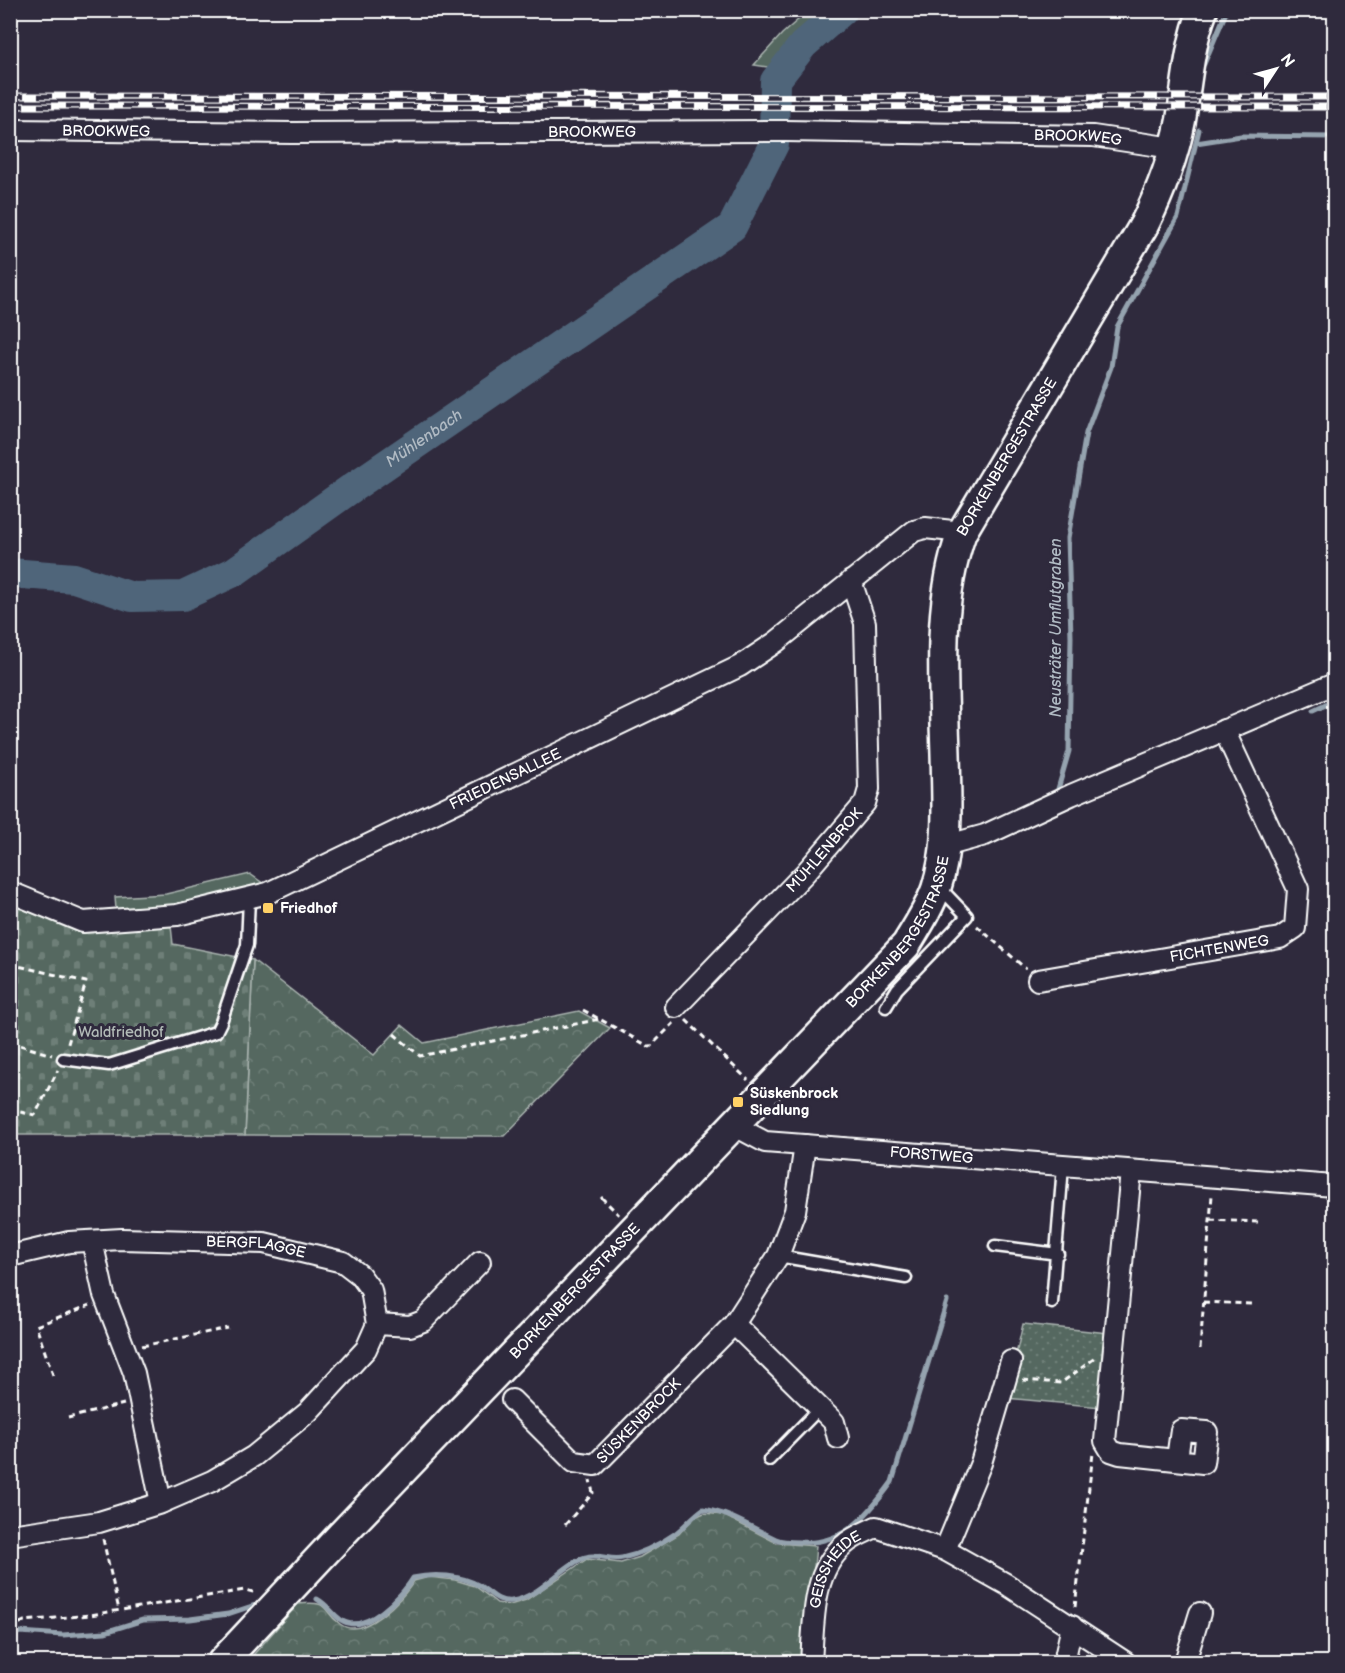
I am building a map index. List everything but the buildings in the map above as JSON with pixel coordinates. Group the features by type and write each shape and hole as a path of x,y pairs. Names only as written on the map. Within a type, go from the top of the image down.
{"street":[{"name":"BORKENBERGESTRASSE","path":"222,1662 896,959 927,910 936,889 945,846 947,806 944,626 951,562 962,532 1144,225 1158,196 1180,120 1185,70 1203,10"},
{"name":"BROOKWEG","path":"10,130 280,133 785,131 1093,136 1173,148"},
{"name":"FRIEDENSALLEE","path":"10,892 83,922 177,915 268,893 740,666 776,642 914,531 925,528 962,532"},
{"name":"MÜHLENBROK","path":"678,1011 806,872 865,803 869,789 865,623 851,581"},
{"path":"945,846 985,835 1071,795 1335,684"},
{"name":"FICHTENWEG","path":"1038,980 1280,938 1294,928 1298,889 1224,730"},
{"name":"FORSTWEG","path":"735,1126 765,1142 1335,1186"},
{"name":"SÜSKENBROCK","path":"512,1400 574,1462 595,1465 734,1324 778,1256 795,1211 805,1145"},
{"path":"1131,1171 1105,1441 1111,1451 1120,1454 1173,1459"},
{"name":"BERGFLAGGE","path":"10,1257 69,1242 122,1239 264,1243 343,1262 360,1275 371,1290 377,1324"},
{"path":"92,1241 106,1300 126,1349 140,1400 161,1503"},
{"path":"10,1535 99,1522 161,1503 212,1481 254,1456 288,1430 316,1404 366,1349 377,1324 410,1326 423,1321 480,1262"},
{"path":"734,1324 834,1422 838,1438"},
{"path":"945,1550 981,1463 1009,1370"},
{"name":"GEISSHEIDE","path":"811,1662 817,1596 827,1565 844,1545 876,1527 945,1550 1072,1626 1125,1662"},
{"path":"1185,1662 1200,1613"},
{"path":"1064,1662 1072,1626"}],"lane":[{"path":"886,1007 897,989 967,916 946,894 936,889"},
{"path":"63,1059 109,1065 216,1032 247,945 249,898"},
{"path":"1052,1303 1058,1254 1063,1166"},
{"path":"995,1245 1058,1254"},
{"path":"778,1256 906,1278"},
{"path":"769,1460 820,1408"}],"path":[{"path":"967,916 1038,980"},
{"path":"10,964 86,982 63,1059 36,1115 10,1110"},
{"path":"583,1010 651,1047 678,1011 764,1095"},
{"path":"394,1034 420,1056 600,1019"},
{"path":"10,1042 63,1059"},
{"path":"1200,1348 1214,1178"},
{"path":"1210,1220 1258,1222"},
{"path":"53,1375 36,1326 106,1300"},
{"path":"1203,1302 1251,1304"},
{"path":"126,1349 228,1328"},
{"path":"1009,1370 1061,1383 1093,1358 1113,1359"},
{"path":"68,1418 140,1400"},
{"path":"1072,1626 1088,1516 1091,1456 1105,1441"},
{"path":"565,1525 593,1493 587,1464"},
{"path":"99,1522 119,1610"},
{"path":"10,1628 24,1621 119,1610 245,1590 281,1599"}],"green space":[{"path":"808,11 831,11 793,46 775,68 754,65 782,34"},
{"path":"250,874 264,884 168,907 116,909 115,897 166,894"},
{"name":"Waldfriedhof","path":"10,904 77,932 171,926 173,944 253,960 245,1135 11,1135"},
{"path":"253,960 374,1055 402,1025 424,1043 579,1011 610,1028 504,1136 245,1135"},
{"path":"1023,1324 1108,1333 1101,1407 1006,1398"},
{"path":"704,1513 723,1515 777,1543 816,1546 805,1662 247,1662 298,1604 321,1605 340,1624 349,1628 360,1627 382,1616 401,1598 414,1581 429,1577 455,1580 475,1586 497,1603 510,1605 526,1600 587,1559 621,1563 640,1557 679,1534 693,1518"}],"waterway":[{"name":"Mühlenbach","path":"10,573 74,578 132,597 183,596 234,572 349,490 732,227 774,144 775,81 803,45 843,10"},
{"name":"Neusträter Umflutgraben","path":"1204,64 1227,10"},
{"name":"Neusträter Umflutgraben","path":"1058,789 1069,751 1071,637 1068,538 1086,433 1111,367 1117,327 1178,217 1199,130"},
{"path":"1196,143 1241,136 1334,137"},
{"path":"1313,711 1334,701"},
{"name":"Neusträter Umflutgraben","path":"317,1599 341,1620 351,1624 361,1623 382,1612 413,1578 438,1575 456,1577 473,1582 499,1599 507,1601 522,1599 541,1588 569,1566 586,1557 618,1559 650,1548 676,1533 703,1509 732,1517 776,1539 793,1542 815,1542 829,1539 864,1517 892,1482 947,1301"},
{"name":"Neusträter Umflutgraben","path":"10,1636 20,1632 63,1635 105,1632 143,1620 190,1619 228,1614 255,1605"}],"railway":[{"path":"10,96 1334,97"},
{"path":"10,106 1334,107"}],"place":[{"name":"Friedhof","path":"268,908"},
{"name":"Süskenbrock Siedlung","path":"738,1102"}]}
